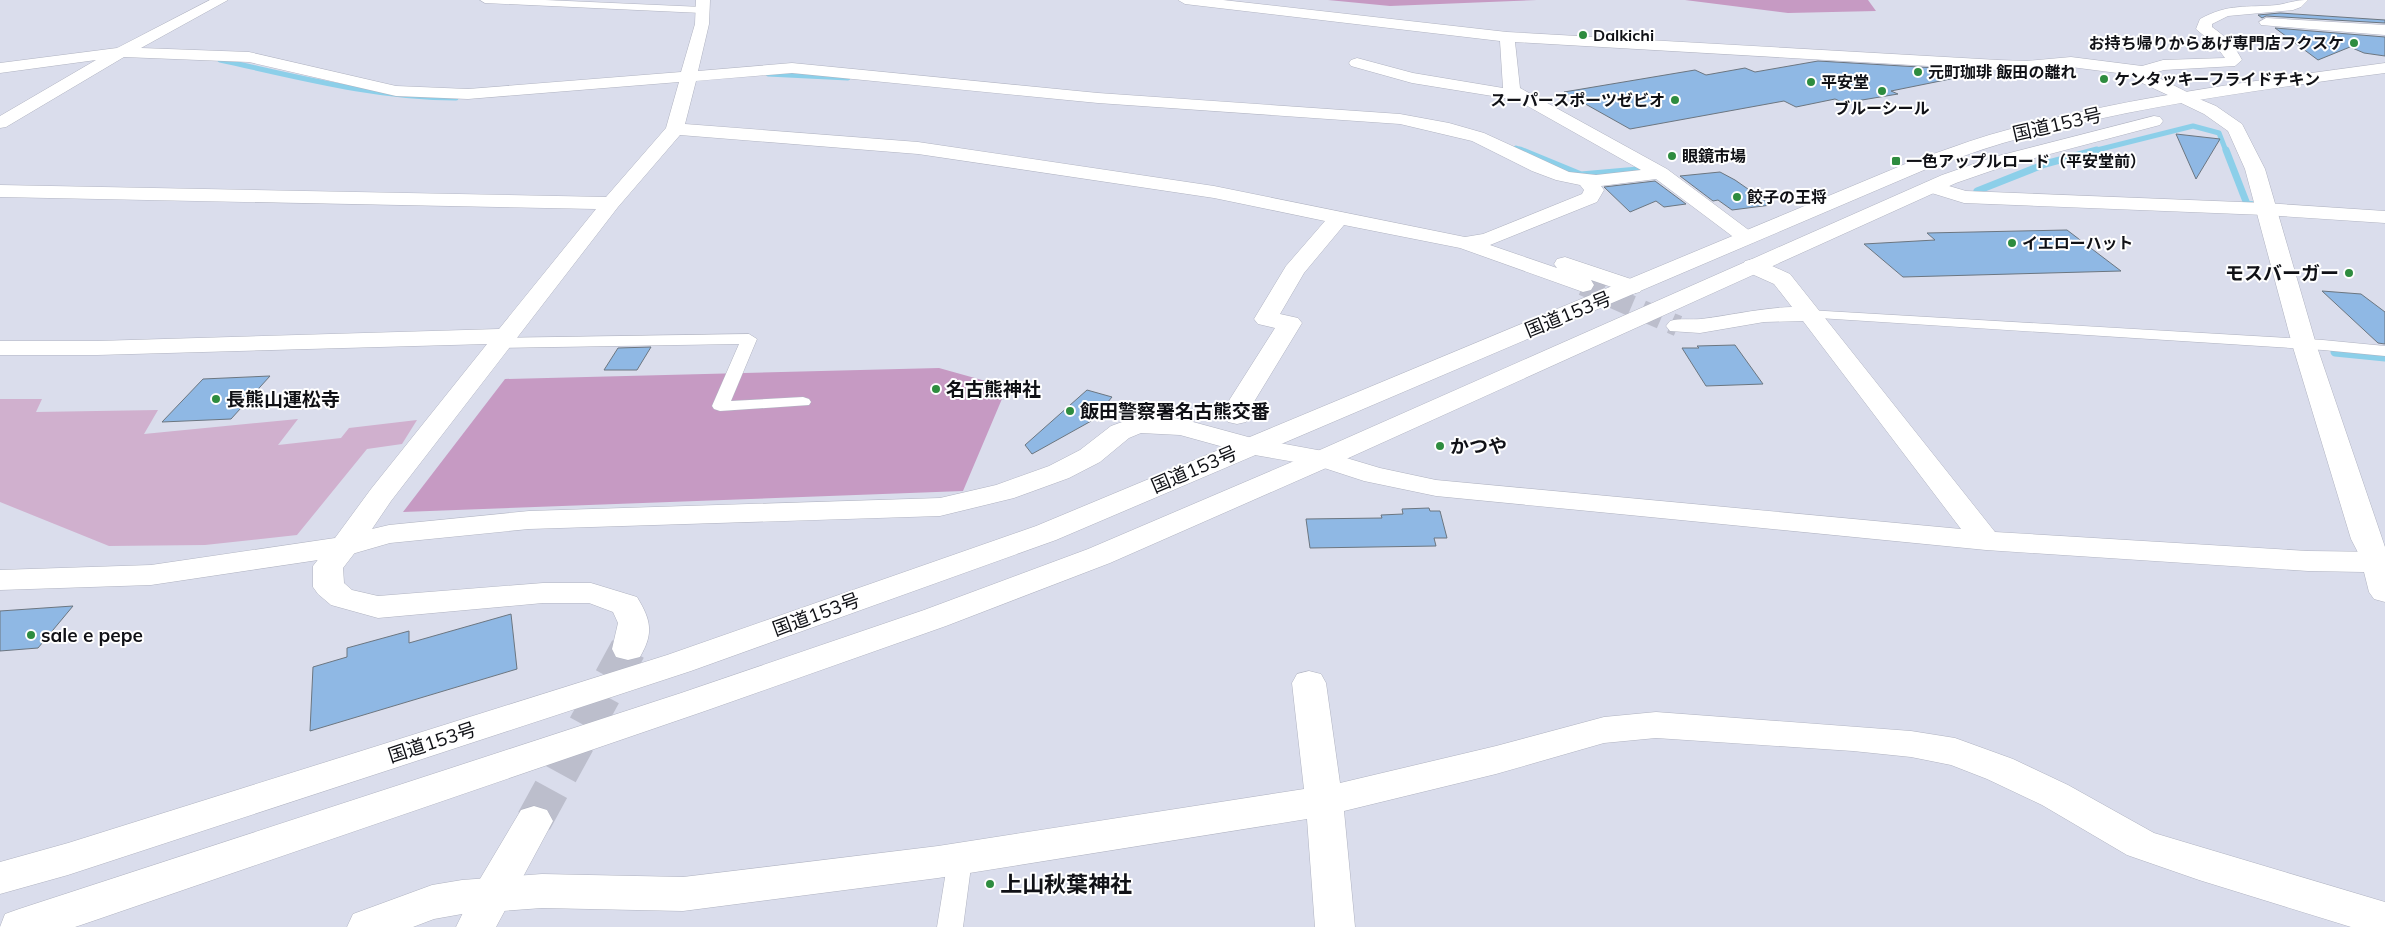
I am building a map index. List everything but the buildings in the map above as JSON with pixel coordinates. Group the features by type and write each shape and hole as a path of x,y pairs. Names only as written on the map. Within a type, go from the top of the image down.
{"main road":[{"path":"0,123 121,52 221,0"},
{"path":"1185,0 1508,37 1998,65 2027,66 2071,62 2142,71 2163,65 2217,64 2234,60 2231,53 2216,37 2204,29 2204,22 2224,13 2286,8 2298,5 2302,0"},
{"path":"628,649 634,623 626,605 591,593 542,593 378,606 342,598 329,588 328,566 611,203 675,129 702,24 703,5"},
{"path":"2216,37 2220,35 2218,26 2226,21 2385,30"},
{"path":"1508,37 1512,90 1660,173 1747,238"},
{"path":"0,68 121,52 248,58 396,91 468,94 792,68 1098,98 1400,119 1443,127 1477,137 1557,175 1586,180 1660,173"},
{"path":"1356,63 1412,78 1524,96"},
{"name":"国道153号","path":"0,878 68,859 679,663 1046,533 1917,166 2006,136 2102,113 2185,98 2385,68"},
{"path":"2142,71 2141,74 2146,78 2210,110 2236,128 2255,169 2304,344 2366,539 2381,561 2385,592"},
{"name":"国道153号","path":"19,927 429,791 935,618 1100,556 1323,459 1932,187 2001,161 2158,120 2210,110 2385,84"},
{"path":"675,129 918,148 1214,192 1464,243 1583,285"},
{"path":"1464,243 1488,239 1590,198 1594,190 1586,180"},
{"path":"1932,187 1964,197 2265,206 2385,217"},
{"path":"0,191 611,203"},
{"path":"1237,416 1236,410 1290,324 1266,319 1294,271 1339,217"},
{"path":"1488,239 1632,287"},
{"path":"1753,266 1782,279 1986,541"},
{"path":"1678,326 1700,326 1764,315 1808,314"},
{"path":"0,348 97,348 503,340"},
{"path":"0,580 151,575 345,546 389,534 529,520 940,507 1004,492 1059,472 1090,456 1120,432 1136,425 1156,424 1182,427 1249,446 1323,459 1374,475 1436,488 1986,541 2308,561 2381,561"},
{"path":"0,585 38,580"},
{"path":"1309,683 1324,801 1335,927"},
{"path":"484,912 542,891 683,894 960,859 1324,801 1496,760 1604,730 1656,725 1911,744 1955,752 2000,769 2055,795 2141,844 2199,864 2385,920"},
{"path":"484,912 534,821"},
{"path":"367,927 432,902 462,897 484,912"}],"lane":[{"path":"485,0 703,5"},
{"path":"1808,314 2304,344 2385,351"},
{"path":"503,340 749,339 720,406 803,402"},
{"path":"950,927 960,859"}],"shaded area":[{"path":"1328,0 1537,0 1390,6"},
{"path":"1685,0 1868,0 1876,11 1788,13"},
{"path":"939,368 1007,387 963,491 403,512 505,379"},
{"path":"0,399 42,399 36,412 158,410 144,434 298,419 278,445 341,438 349,428 417,420 402,444 367,449 297,535 205,545 109,546 0,502"}],"waterway":[{"path":"220,60 367,90 426,97 456,98"},
{"path":"768,74 848,78"},
{"path":"2097,150 2193,126 2219,133 2226,151"},
{"path":"1516,148 1523,151"},
{"path":"1520,150 1581,175 1638,170"},
{"path":"1977,191 2045,164 2097,150"},
{"path":"2093,151 2097,150"},
{"path":"2226,150 2247,204 2255,205"},
{"path":"2335,352 2385,357"}],"tunnel":[{"path":"1583,285 1678,326"},
{"path":"534,821 628,649"}],"place":[{"name":"Dalkichi","path":"1583,35"},
{"name":"お持ち帰りからあげ専門店フクスケ","path":"2354,43"},
{"name":"元町珈琲 飯田の離れ","path":"1918,72"},
{"name":"ケンタッキーフライドチキン","path":"2104,79"},
{"name":"平安堂","path":"1811,82"},
{"name":"ブルーシール","path":"1882,91"},
{"name":"スーパースポーツゼビオ","path":"1675,100"},
{"name":"眼鏡市場","path":"1672,156"},
{"name":"一色アップルロード（平安堂前）","path":"1896,161"},
{"name":"餃子の王将","path":"1737,197"},
{"name":"イエローハット","path":"2012,243"},
{"name":"モスバーガー","path":"2349,273"},
{"name":"名古熊神社","path":"936,389"},
{"name":"長熊山運松寺","path":"216,399"},
{"name":"飯田警察署名古熊交番","path":"1070,411"},
{"name":"かつや","path":"1440,446"},
{"name":"sale e pepe","path":"31,635"},
{"name":"上山秋葉神社","path":"990,884"}]}
